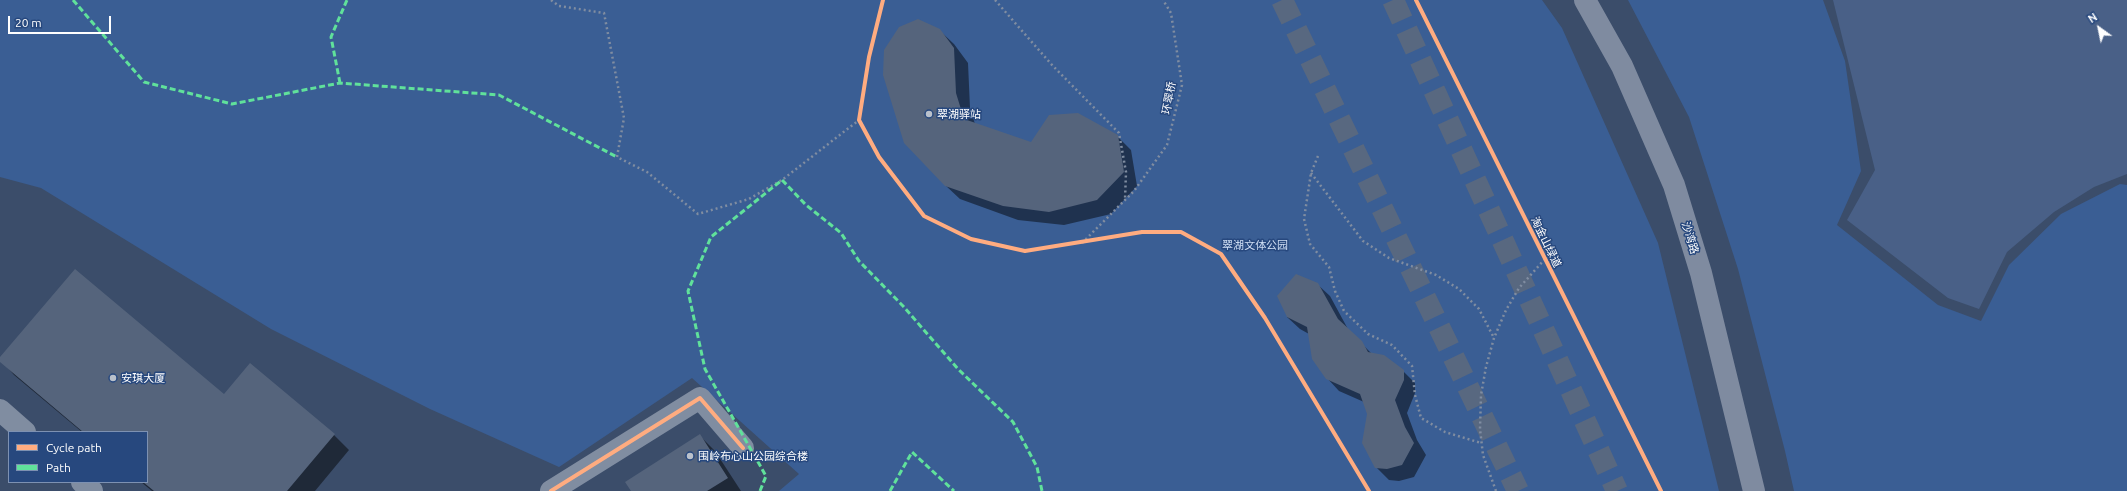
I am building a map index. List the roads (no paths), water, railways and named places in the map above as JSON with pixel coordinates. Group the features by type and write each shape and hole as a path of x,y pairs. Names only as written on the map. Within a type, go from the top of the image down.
{"main road":[{"name":"沙湾路","path":"1585,0 1622,66 1674,185 1701,273 1754,491"}],"street":[{"path":"551,491 700,398 743,448"},
{"path":"0,410 24,431"},
{"path":"83,483 92,491"}],"tunnel":[{"path":"1282,0 1518,491"},
{"path":"1393,0 1617,491"}],"place":[{"name":"翠湖驿站","path":"929,114"},
{"name":"安琪大厦","path":"113,378"},
{"name":"围岭布心山公园综合楼","path":"690,456"}],"park label":[{"name":"翠湖文体公园","path":"1255,245"}]}
